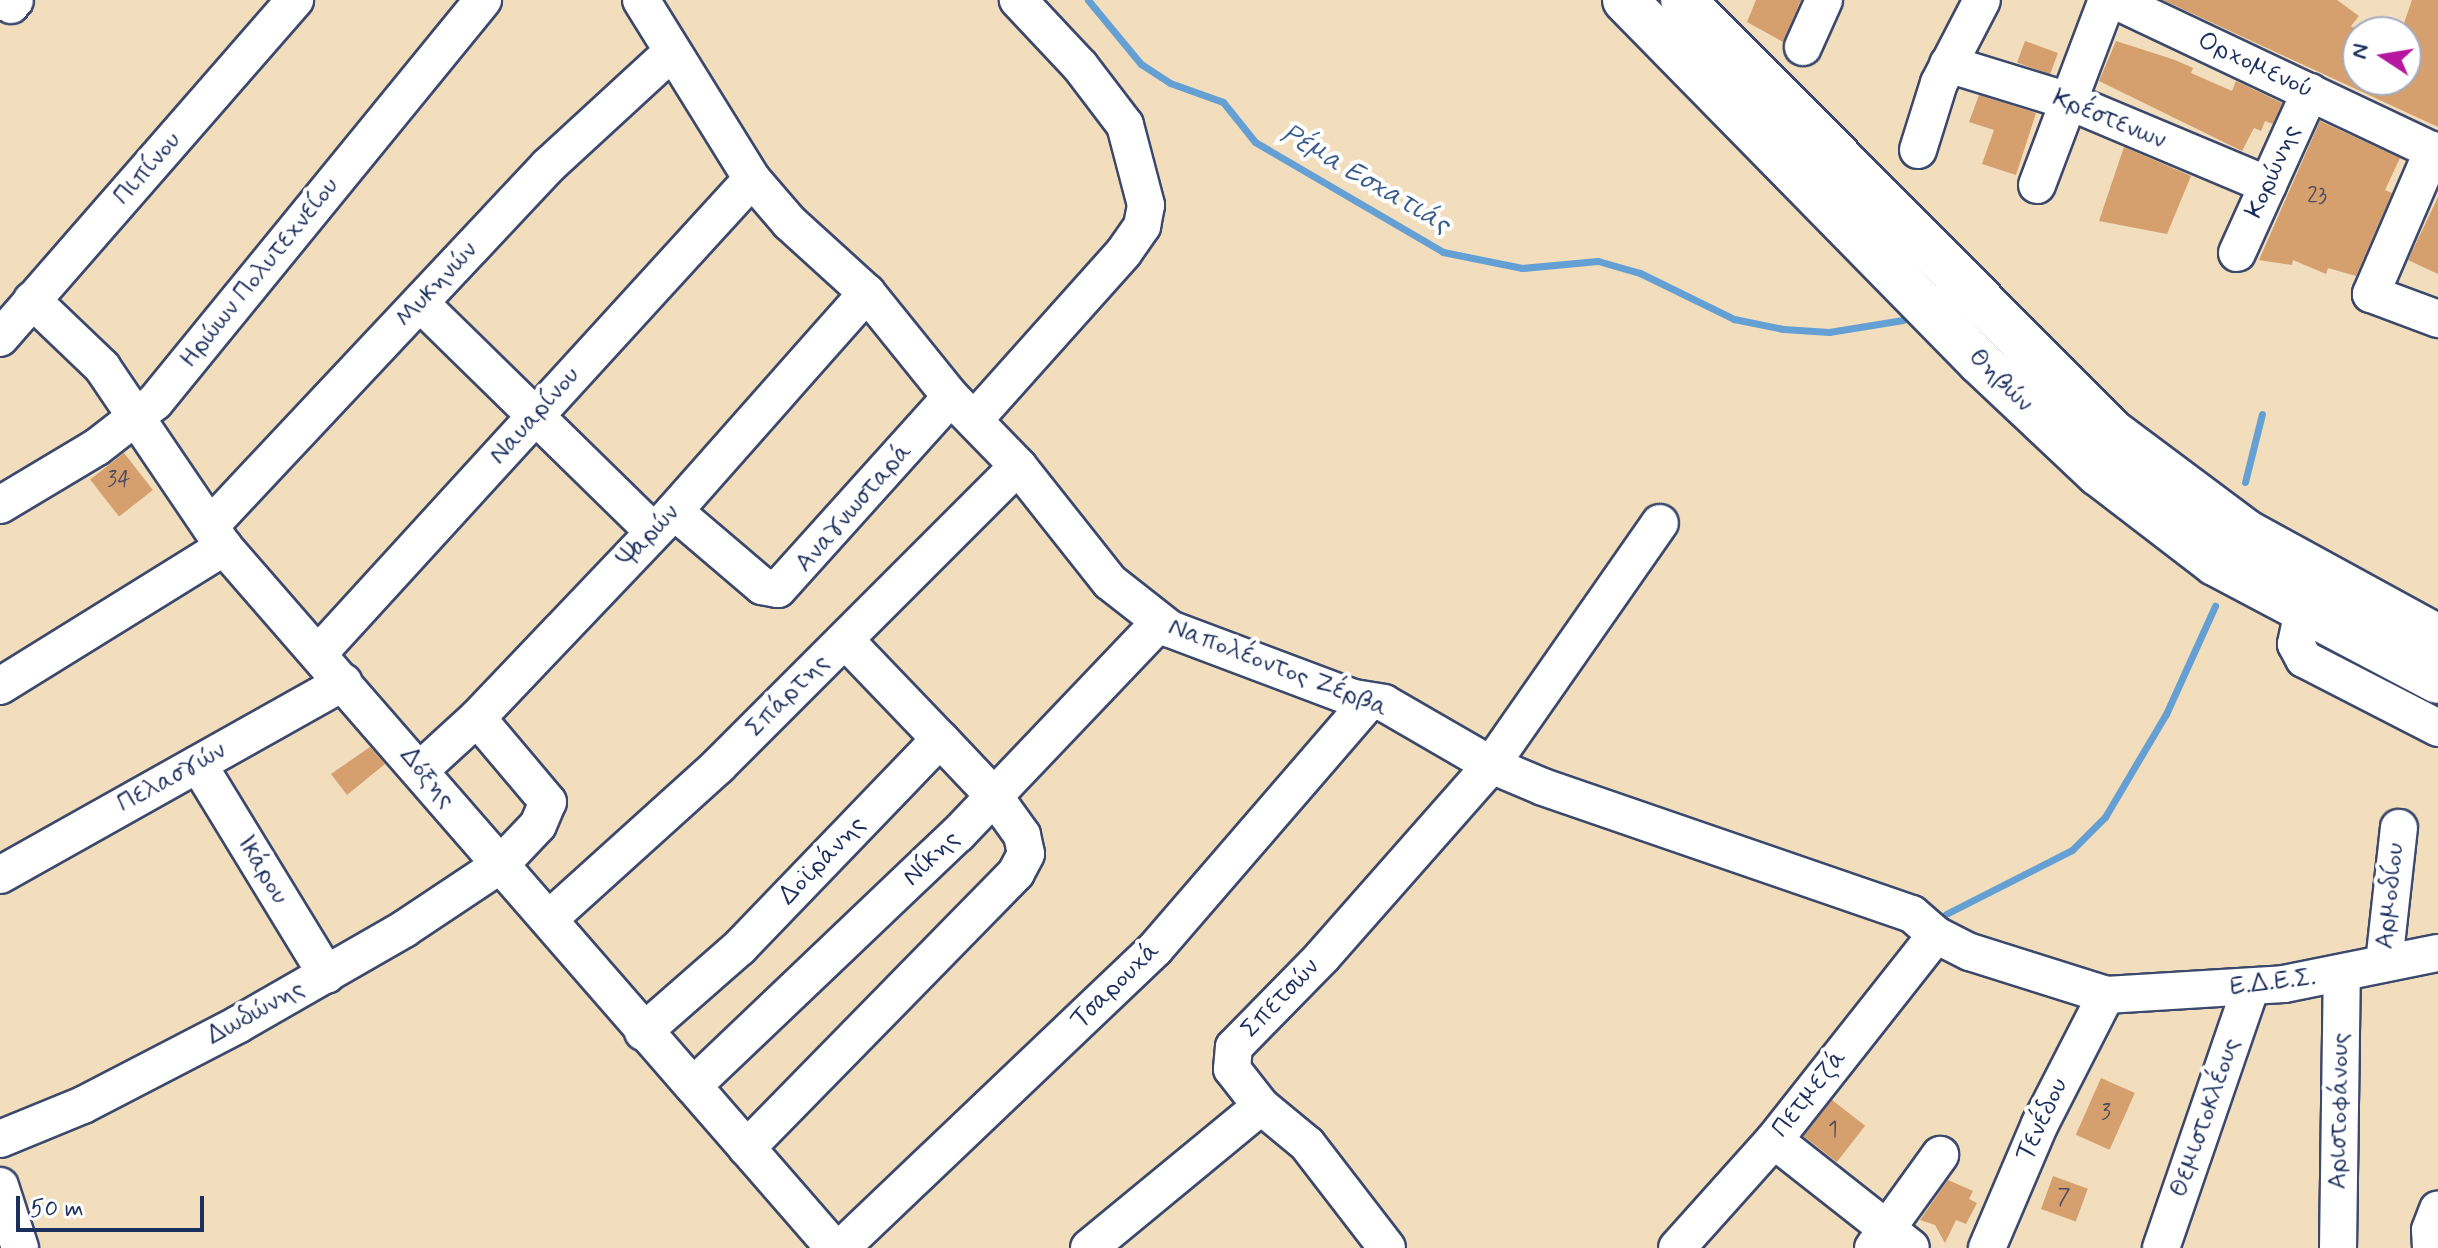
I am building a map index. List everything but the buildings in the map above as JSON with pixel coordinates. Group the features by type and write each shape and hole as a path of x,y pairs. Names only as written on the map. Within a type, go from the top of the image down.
{"main road":[{"name":"Θηβών","path":"1625,0 2068,447 2215,563 2438,681"},
{"name":"Θηβών","path":"1683,0 2111,431 2246,532 2438,637"}],"street":[{"name":"Πιπίνου","path":"0,338 295,0"},
{"name":"Ηρώων Πολυτεχνείου","path":"0,505 140,417 483,0"},
{"name":"Ναπολέοντος Ζέρβα","path":"641,0 752,179 790,223 867,293 962,408 1018,466 1110,582 1159,623 1368,702 1384,703 1491,765 1912,914 1936,935 2036,976 2106,995"},
{"path":"962,408 1124,252 1142,226 1146,205 1125,125 1018,0"},
{"path":"1803,47 1824,0"},
{"path":"1918,150 1948,64 1982,0"},
{"path":"2037,185 2107,0"},
{"name":"Ορχομενού","path":"2114,0 2435,151"},
{"name":"Μυκηνών","path":"0,686 217,536 420,303 549,165 672,52"},
{"name":"Κρέστενων","path":"1948,64 2068,101 2268,185"},
{"name":"Κορώνης","path":"2237,253 2310,92"},
{"path":"2435,151 2371,294 2438,319"},
{"name":"Ναυαρίνου","path":"319,653 752,179"},
{"name":"Ψαρών","path":"420,770 477,718 664,521 867,293"},
{"name":"Δόξης","path":"32,300 91,354 140,417 155,449 217,536 500,865 550,918 643,1032 694,1085 834,1248"},
{"name":"Αναγνωσταρά","path":"420,303 535,416 664,521 762,586 778,589 962,408"},
{"name":"Σπάρτης","path":"550,918 718,766 1018,466"},
{"name":"Σπετσών","path":"1387,1248 1307,1144 1261,1106 1232,1069 1234,1047 1322,957 1491,765 1660,523"},
{"path":"2303,611 2296,644 2304,659 2438,728"},
{"name":"Νίκης","path":"694,1085 994,796 1159,623"},
{"path":"747,1148 1016,873 1026,854 1022,835 994,796 845,640"},
{"name":"Πελασγών","path":"0,875 344,682"},
{"name":"Τσαρουχά","path":"841,1248 1155,949 1368,702"},
{"name":"Δωδώνης","path":"0,1139 83,1105 327,975 500,865 538,825 548,802 477,718"},
{"name":"Δοϊράνης","path":"643,1032 739,948 940,739"},
{"name":"Ικάρου","path":"198,764 327,975"},
{"name":"Αρμοδίου","path":"2384,963 2399,828"},
{"name":"Πετμεζά","path":"1677,1248 1774,1140 1936,935"},
{"name":"Ε.Δ.Ε.Σ.","path":"2106,995 2251,987 2342,974 2438,953"},
{"name":"Αριστοφάνους","path":"2338,1248 2342,974"},
{"name":"Θεμιστοκλέους","path":"2161,1248 2251,987"},
{"name":"Τενέδου","path":"1987,1248 2040,1124 2106,995"},
{"path":"1089,1248 1261,1106"},
{"path":"1774,1140 1890,1243 1940,1155"},
{"path":"0,1186 20,1248"},
{"path":"2431,1248 2430,1230 2438,1209"}],"waterway":[{"name":"Ρέμα Εσχατιάς","path":"1088,0 1141,64 1170,83 1223,102 1255,142 1443,252 1522,268 1598,261 1640,273 1734,319 1783,329 1829,332 1903,320"},
{"path":"2245,482 2262,414"},
{"path":"1946,914 2072,850 2105,817 2166,714 2215,606"}]}
